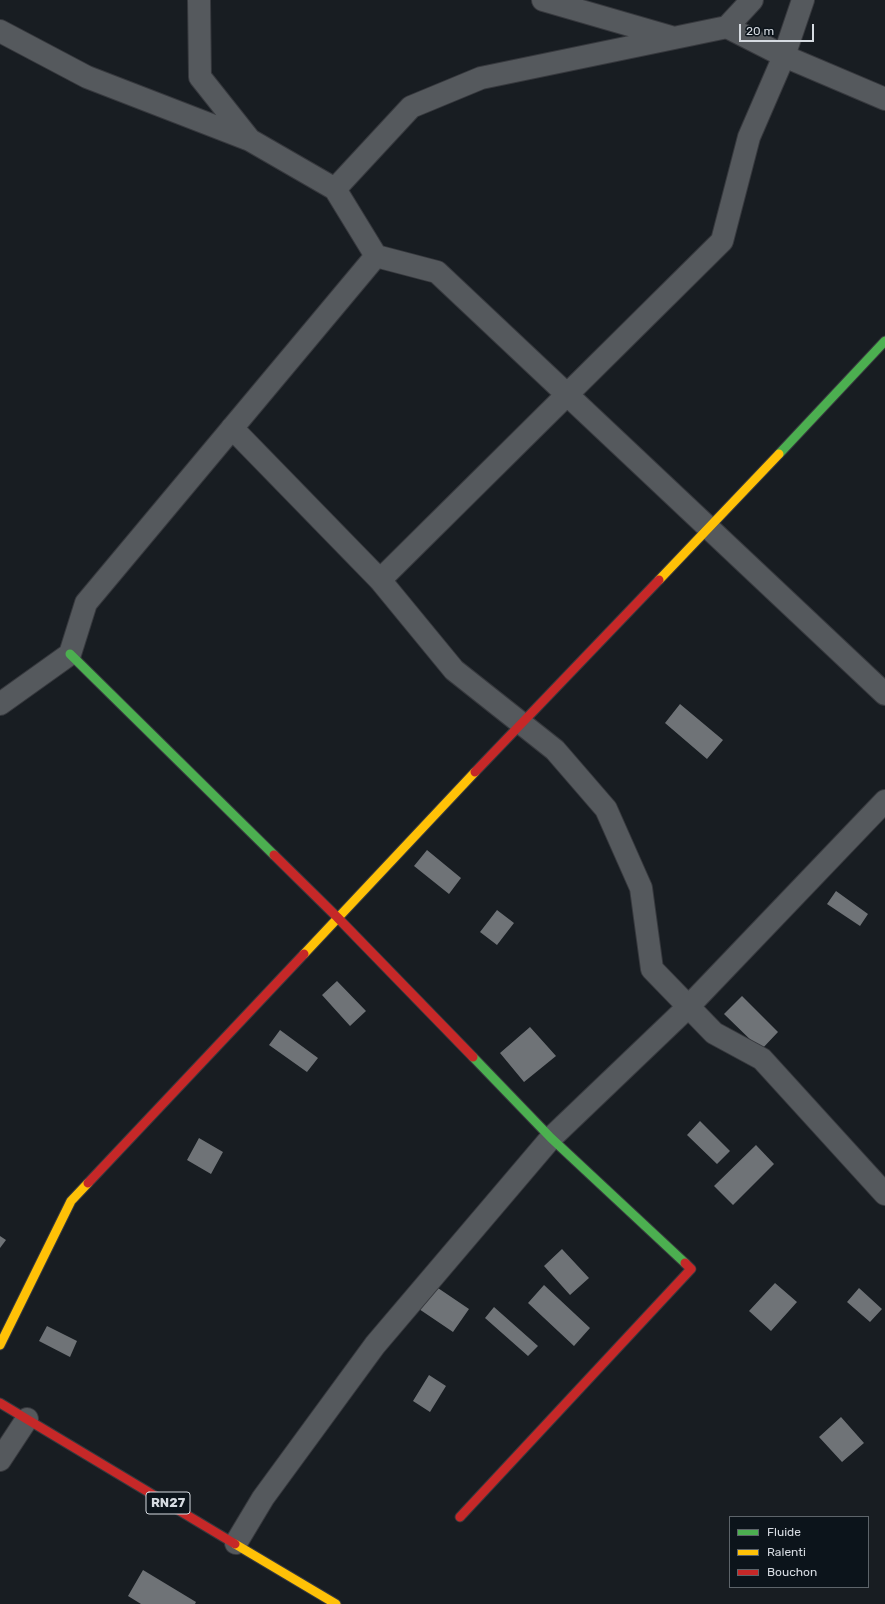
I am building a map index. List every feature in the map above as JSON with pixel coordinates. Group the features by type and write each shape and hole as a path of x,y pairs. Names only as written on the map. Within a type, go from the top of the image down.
{"street":[{"path":"199,0 200,77 250,140"},
{"path":"543,0 675,38"},
{"path":"335,189 411,107 481,78 727,27 752,0"},
{"path":"380,580 722,241 749,137 784,56 803,0"},
{"path":"727,27 784,56 885,99"},
{"path":"0,31 87,77 250,140 335,189 376,256 437,272 885,694"},
{"path":"0,704 70,654 86,603 376,256"},
{"path":"0,1345 71,1201 520,723 709,528 885,341"},
{"path":"232,428 380,580 454,670 555,750 606,809 641,888 652,969 714,1033 762,1059 885,1194"},
{"path":"70,654 337,918 551,1138 691,1270 460,1518"},
{"path":"236,1543 263,1498 375,1345 551,1138 688,1007 885,801"},
{"name":"RN27","path":"0,1403 336,1604"},
{"path":"0,1460 27,1419"}],"building":[{"path":"680,704 723,740 707,759 665,723"},
{"path":"427,850 461,878 449,894 414,866"},
{"path":"836,891 868,914 860,926 827,904"},
{"path":"497,910 514,923 497,945 480,932"},
{"path":"337,981 366,1011 350,1026 322,995"},
{"path":"742,996 778,1032 761,1050 724,1014"},
{"path":"530,1027 556,1056 524,1082 500,1053"},
{"path":"280,1030 318,1058 307,1072 269,1045"},
{"path":"700,1121 730,1151 717,1164 687,1135"},
{"path":"199,1138 223,1152 211,1174 187,1160"},
{"path":"756,1145 774,1164 733,1205 714,1186"},
{"path":"0,1236 6,1240 0,1248"},
{"path":"562,1249 589,1278 570,1295 544,1266"},
{"path":"775,1283 797,1302 771,1331 749,1311"},
{"path":"544,1285 590,1328 574,1346 528,1303"},
{"path":"435,1286 469,1309 453,1332 419,1309"},
{"path":"859,1288 882,1309 870,1322 847,1302"},
{"path":"494,1307 538,1346 528,1356 485,1318"},
{"path":"47,1326 77,1341 70,1357 39,1341"},
{"path":"429,1375 446,1386 430,1412 413,1401"},
{"path":"841,1417 864,1443 842,1462 819,1437"},
{"path":"143,1570 196,1602 195,1604 141,1604 128,1596"}],"traffic: fast":[{"path":"779,454 885,341"},
{"path":"70,654 274,855"},
{"path":"473,1057 551,1138 685,1263"}],"traffic: slow":[{"path":"659,580 779,454"},
{"path":"304,954 475,772"},
{"path":"0,1345 71,1201 88,1183"},
{"path":"235,1544 336,1604"}],"traffic: jam":[{"path":"475,772 659,580"},
{"path":"274,855 337,917 473,1057"},
{"path":"88,1183 304,954"},
{"path":"460,1517 691,1269 685,1263"},
{"path":"0,1403 235,1544"}]}
